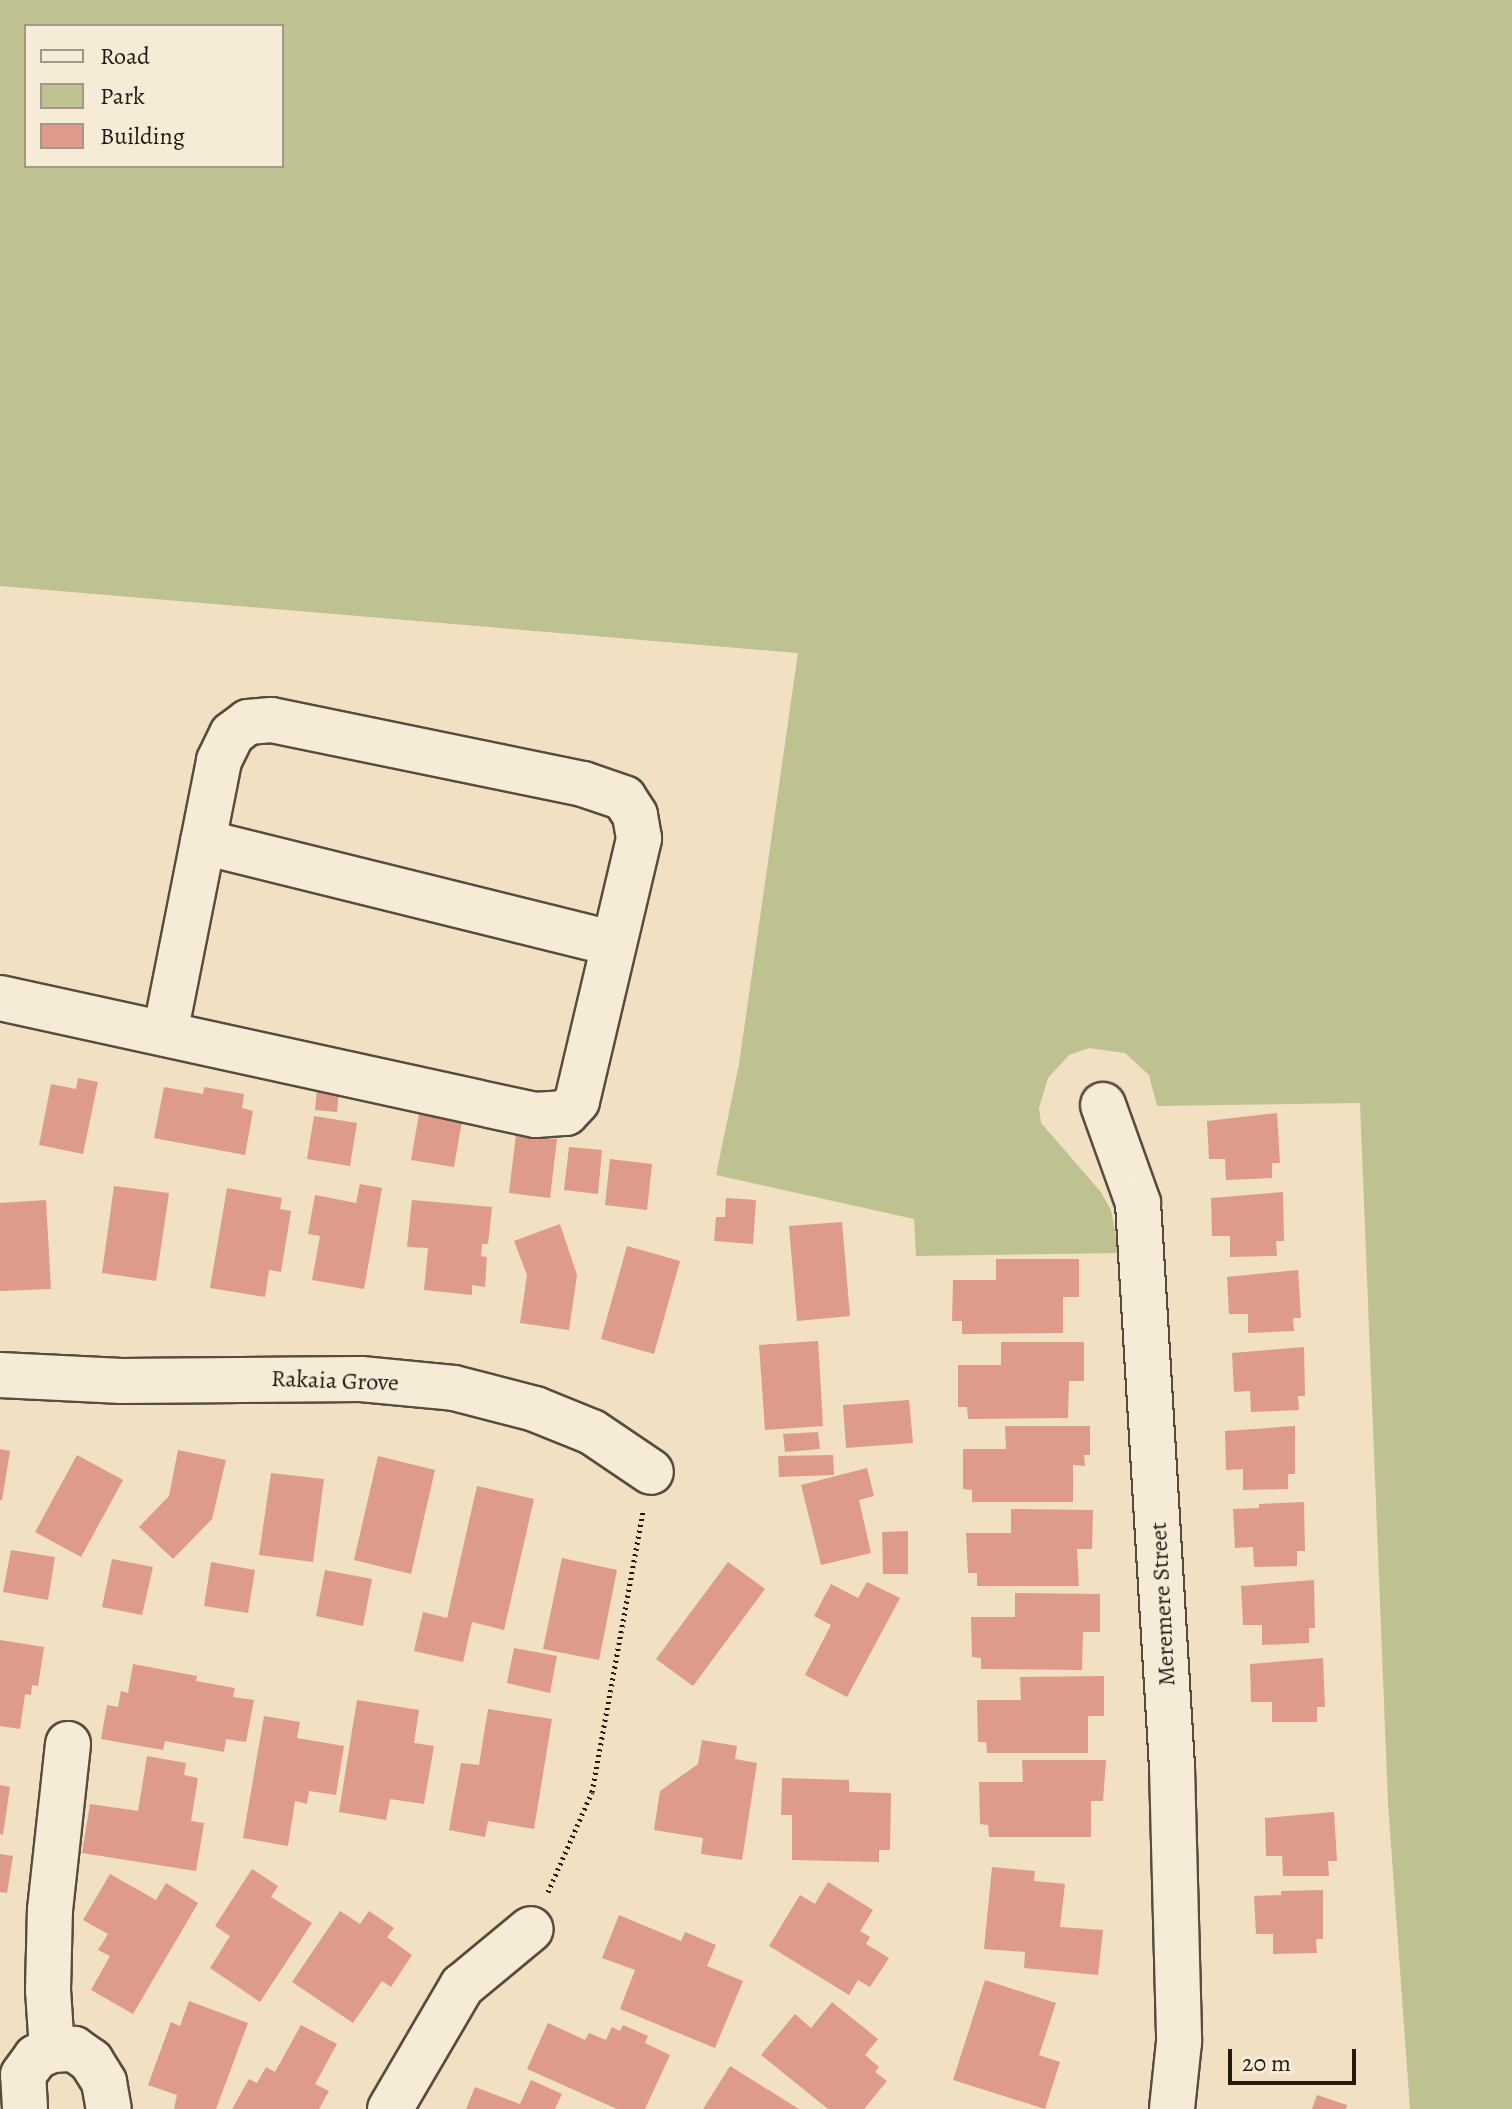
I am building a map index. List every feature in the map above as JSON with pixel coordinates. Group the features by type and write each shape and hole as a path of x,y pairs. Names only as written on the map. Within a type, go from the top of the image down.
{"street":[{"path":"0,998 535,1115 566,1113 577,1101 639,838 635,815 624,798 583,784 271,720 248,722 232,734 219,761 165,1033"},
{"path":"203,842 614,944"},
{"name":"Meremere Street","path":"1103,1105 1138,1203 1172,1767 1179,2042 1172,2109"},
{"name":"Rakaia Grove","path":"0,1375 122,1381 361,1379 454,1388 535,1409 592,1432 651,1472"},
{"path":"52,2050 49,1925 68,1744"},
{"path":"390,2109 462,1986 531,1929"},
{"path":"25,2109 23,2075 36,2057 52,2050 74,2049 91,2061 104,2082 109,2109"}],"path":[{"path":"531,1929 592,1792 651,1472"}],"green space":[{"path":"0,0 1512,0 1512,2109 1410,2109 1388,1803 1360,1103 1157,1106 1149,1075 1125,1053 1089,1048 1069,1055 1048,1078 1039,1108 1041,1123 1100,1191 1111,1210 1119,1253 916,1256 914,1219 716,1175 739,1064 798,653 0,586"}],"building":[{"path":"78,1078 98,1082 83,1154 39,1145 51,1084 76,1089"},
{"path":"164,1087 203,1094 204,1087 244,1094 242,1108 253,1111 245,1155 154,1138"},
{"path":"317,1088 339,1090 337,1112 315,1110"},
{"path":"1277,1113 1280,1163 1272,1163 1272,1178 1226,1180 1225,1159 1209,1159 1207,1121"},
{"path":"419,1114 462,1121 454,1167 411,1160"},
{"path":"314,1116 357,1123 350,1166 307,1159"},
{"path":"516,1134 557,1139 550,1198 509,1193"},
{"path":"569,1147 602,1150 598,1194 564,1190"},
{"path":"610,1159 652,1164 647,1210 605,1205"},
{"path":"360,1184 382,1188 364,1289 312,1280 320,1236 308,1234 315,1195 356,1203"},
{"path":"114,1186 169,1193 156,1281 102,1273"},
{"path":"227,1188 282,1198 280,1209 291,1211 281,1272 269,1270 265,1297 210,1288"},
{"path":"1283,1192 1284,1241 1276,1241 1277,1256 1230,1257 1230,1236 1212,1236 1211,1198"},
{"path":"726,1198 756,1200 753,1244 714,1241 716,1217 725,1217"},
{"path":"46,1200 51,1289 0,1291 0,1203"},
{"path":"412,1200 492,1207 488,1244 482,1244 481,1256 487,1257 485,1287 472,1285 472,1295 424,1290 428,1248 407,1247"},
{"path":"842,1222 850,1316 797,1321 789,1226"},
{"path":"560,1224 577,1275 569,1330 520,1323 527,1275 514,1241"},
{"path":"627,1246 680,1261 654,1354 601,1339"},
{"path":"996,1259 1079,1259 1079,1297 1063,1297 1063,1333 962,1334 962,1321 952,1321 953,1280 996,1280"},
{"path":"1298,1270 1301,1318 1293,1318 1294,1331 1248,1333 1248,1314 1229,1314 1227,1277"},
{"path":"818,1341 823,1426 765,1430 759,1345"},
{"path":"1001,1342 1084,1342 1084,1381 1069,1381 1068,1418 968,1419 967,1407 958,1407 958,1365 1001,1365"},
{"path":"1304,1347 1305,1396 1298,1396 1299,1410 1251,1412 1250,1391 1234,1392 1232,1353"},
{"path":"909,1400 913,1443 846,1448 843,1405"},
{"path":"1005,1426 1090,1426 1090,1455 1084,1455 1085,1466 1073,1465 1073,1502 972,1502 972,1490 963,1489 963,1449 1006,1449"},
{"path":"1295,1426 1295,1474 1288,1474 1288,1489 1243,1490 1243,1469 1226,1470 1225,1431"},
{"path":"818,1432 820,1449 785,1452 783,1434"},
{"path":"0,1449 10,1451 2,1500 0,1500"},
{"path":"178,1450 226,1460 212,1519 173,1559 139,1527 169,1496"},
{"path":"77,1455 123,1480 81,1557 35,1532"},
{"path":"833,1455 834,1475 779,1477 778,1456"},
{"path":"378,1456 435,1470 411,1574 354,1560"},
{"path":"867,1468 874,1496 859,1500 871,1553 821,1565 801,1485"},
{"path":"271,1473 324,1479 313,1562 259,1555"},
{"path":"477,1486 534,1499 504,1630 472,1622 463,1662 414,1651 423,1612 447,1618"},
{"path":"1304,1502 1305,1551 1297,1551 1297,1566 1254,1567 1253,1547 1235,1548 1233,1509 1259,1508 1259,1504"},
{"path":"1011,1509 1093,1510 1092,1549 1077,1549 1079,1586 977,1586 977,1573 968,1573 966,1533 1011,1533"},
{"path":"908,1531 908,1574 883,1574 882,1532"},
{"path":"11,1550 55,1557 48,1600 3,1592"},
{"path":"562,1558 617,1570 599,1660 543,1649"},
{"path":"112,1559 153,1567 142,1615 102,1607"},
{"path":"211,1562 255,1570 248,1613 204,1606"},
{"path":"728,1562 765,1589 693,1686 656,1659"},
{"path":"325,1570 372,1579 363,1626 316,1616"},
{"path":"1314,1580 1315,1628 1309,1628 1309,1643 1262,1645 1262,1625 1243,1625 1241,1586"},
{"path":"867,1582 900,1598 847,1697 805,1675 831,1625 814,1616 831,1584 858,1598"},
{"path":"1015,1593 1100,1594 1100,1632 1083,1632 1082,1670 981,1669 981,1658 972,1657 971,1617 1015,1617"},
{"path":"0,1640 44,1647 38,1686 32,1685 31,1695 25,1694 20,1729 0,1726"},
{"path":"514,1648 557,1656 550,1693 507,1683"},
{"path":"1323,1658 1325,1707 1317,1707 1317,1722 1272,1722 1272,1702 1251,1702 1250,1664"},
{"path":"133,1664 197,1676 196,1681 235,1688 233,1697 254,1700 246,1742 226,1739 224,1752 165,1741 163,1750 101,1739 107,1705 118,1707 121,1691 128,1693"},
{"path":"1104,1676 1104,1716 1088,1716 1088,1753 987,1753 986,1742 978,1742 977,1700 1021,1700 1020,1677"},
{"path":"357,1700 419,1710 414,1743 434,1746 424,1804 390,1799 386,1820 339,1812"},
{"path":"488,1709 552,1719 534,1829 488,1821 485,1837 449,1830 461,1763 479,1765"},
{"path":"264,1716 300,1722 297,1738 344,1746 336,1795 309,1791 307,1804 295,1801 288,1846 243,1838"},
{"path":"702,1740 737,1746 735,1759 757,1763 742,1860 701,1854 703,1838 654,1830 660,1791 698,1764"},
{"path":"147,1756 186,1763 184,1775 198,1778 191,1821 204,1823 196,1871 82,1853 90,1804 138,1811"},
{"path":"1022,1760 1106,1760 1103,1801 1091,1801 1091,1837 989,1837 988,1825 980,1824 979,1782 1023,1782"},
{"path":"782,1778 849,1780 849,1792 891,1793 890,1850 879,1850 879,1862 792,1860 792,1815 781,1815"},
{"path":"0,1785 10,1787 3,1835 0,1834"},
{"path":"1334,1812 1337,1861 1328,1861 1329,1876 1283,1876 1282,1856 1266,1856 1265,1818"},
{"path":"0,1854 13,1856 7,1893 0,1892"},
{"path":"992,1867 1035,1871 1034,1881 1065,1884 1060,1927 1103,1930 1098,1975 1024,1968 1025,1952 984,1949"},
{"path":"252,1869 278,1886 271,1897 312,1923 260,2002 210,1968 230,1936 215,1926"},
{"path":"110,1874 156,1900 166,1883 198,1903 133,2014 91,1990 110,1956 98,1950 108,1934 83,1920"},
{"path":"828,1882 873,1910 860,1931 870,1937 866,1944 889,1958 870,1987 858,1980 849,1995 769,1946 800,1895 815,1904"},
{"path":"1323,1890 1323,1939 1316,1939 1317,1953 1273,1954 1273,1934 1256,1934 1254,1896 1281,1895 1281,1891"},
{"path":"340,1911 360,1924 369,1911 394,1928 387,1937 412,1955 391,1987 382,1981 353,2023 292,1982"},
{"path":"619,1915 681,1941 685,1932 716,1945 707,1966 743,1981 715,2048 620,2009 635,1970 602,1958"},
{"path":"985,1980 1056,2003 1039,2055 1060,2062 1045,2109 953,2080"},
{"path":"189,2001 248,2023 216,2109 174,2109 177,2095 148,2085 171,2022 180,2026"},
{"path":"832,2002 878,2039 865,2055 879,2067 875,2072 887,2081 864,2109 828,2109 761,2055 795,2014 811,2028"},
{"path":"548,2023 585,2040 589,2033 606,2040 612,2027 620,2031 623,2025 648,2036 645,2043 670,2055 645,2109 617,2109 527,2069"},
{"path":"301,2025 337,2044 315,2084 329,2091 319,2109 232,2109 249,2079 257,2083 266,2067 275,2072"},
{"path":"730,2066 799,2109 703,2109"},
{"path":"531,2080 562,2094 555,2109 466,2109 475,2087 520,2104"},
{"path":"1317,2095 1347,2105 1346,2109 1312,2109"}]}
